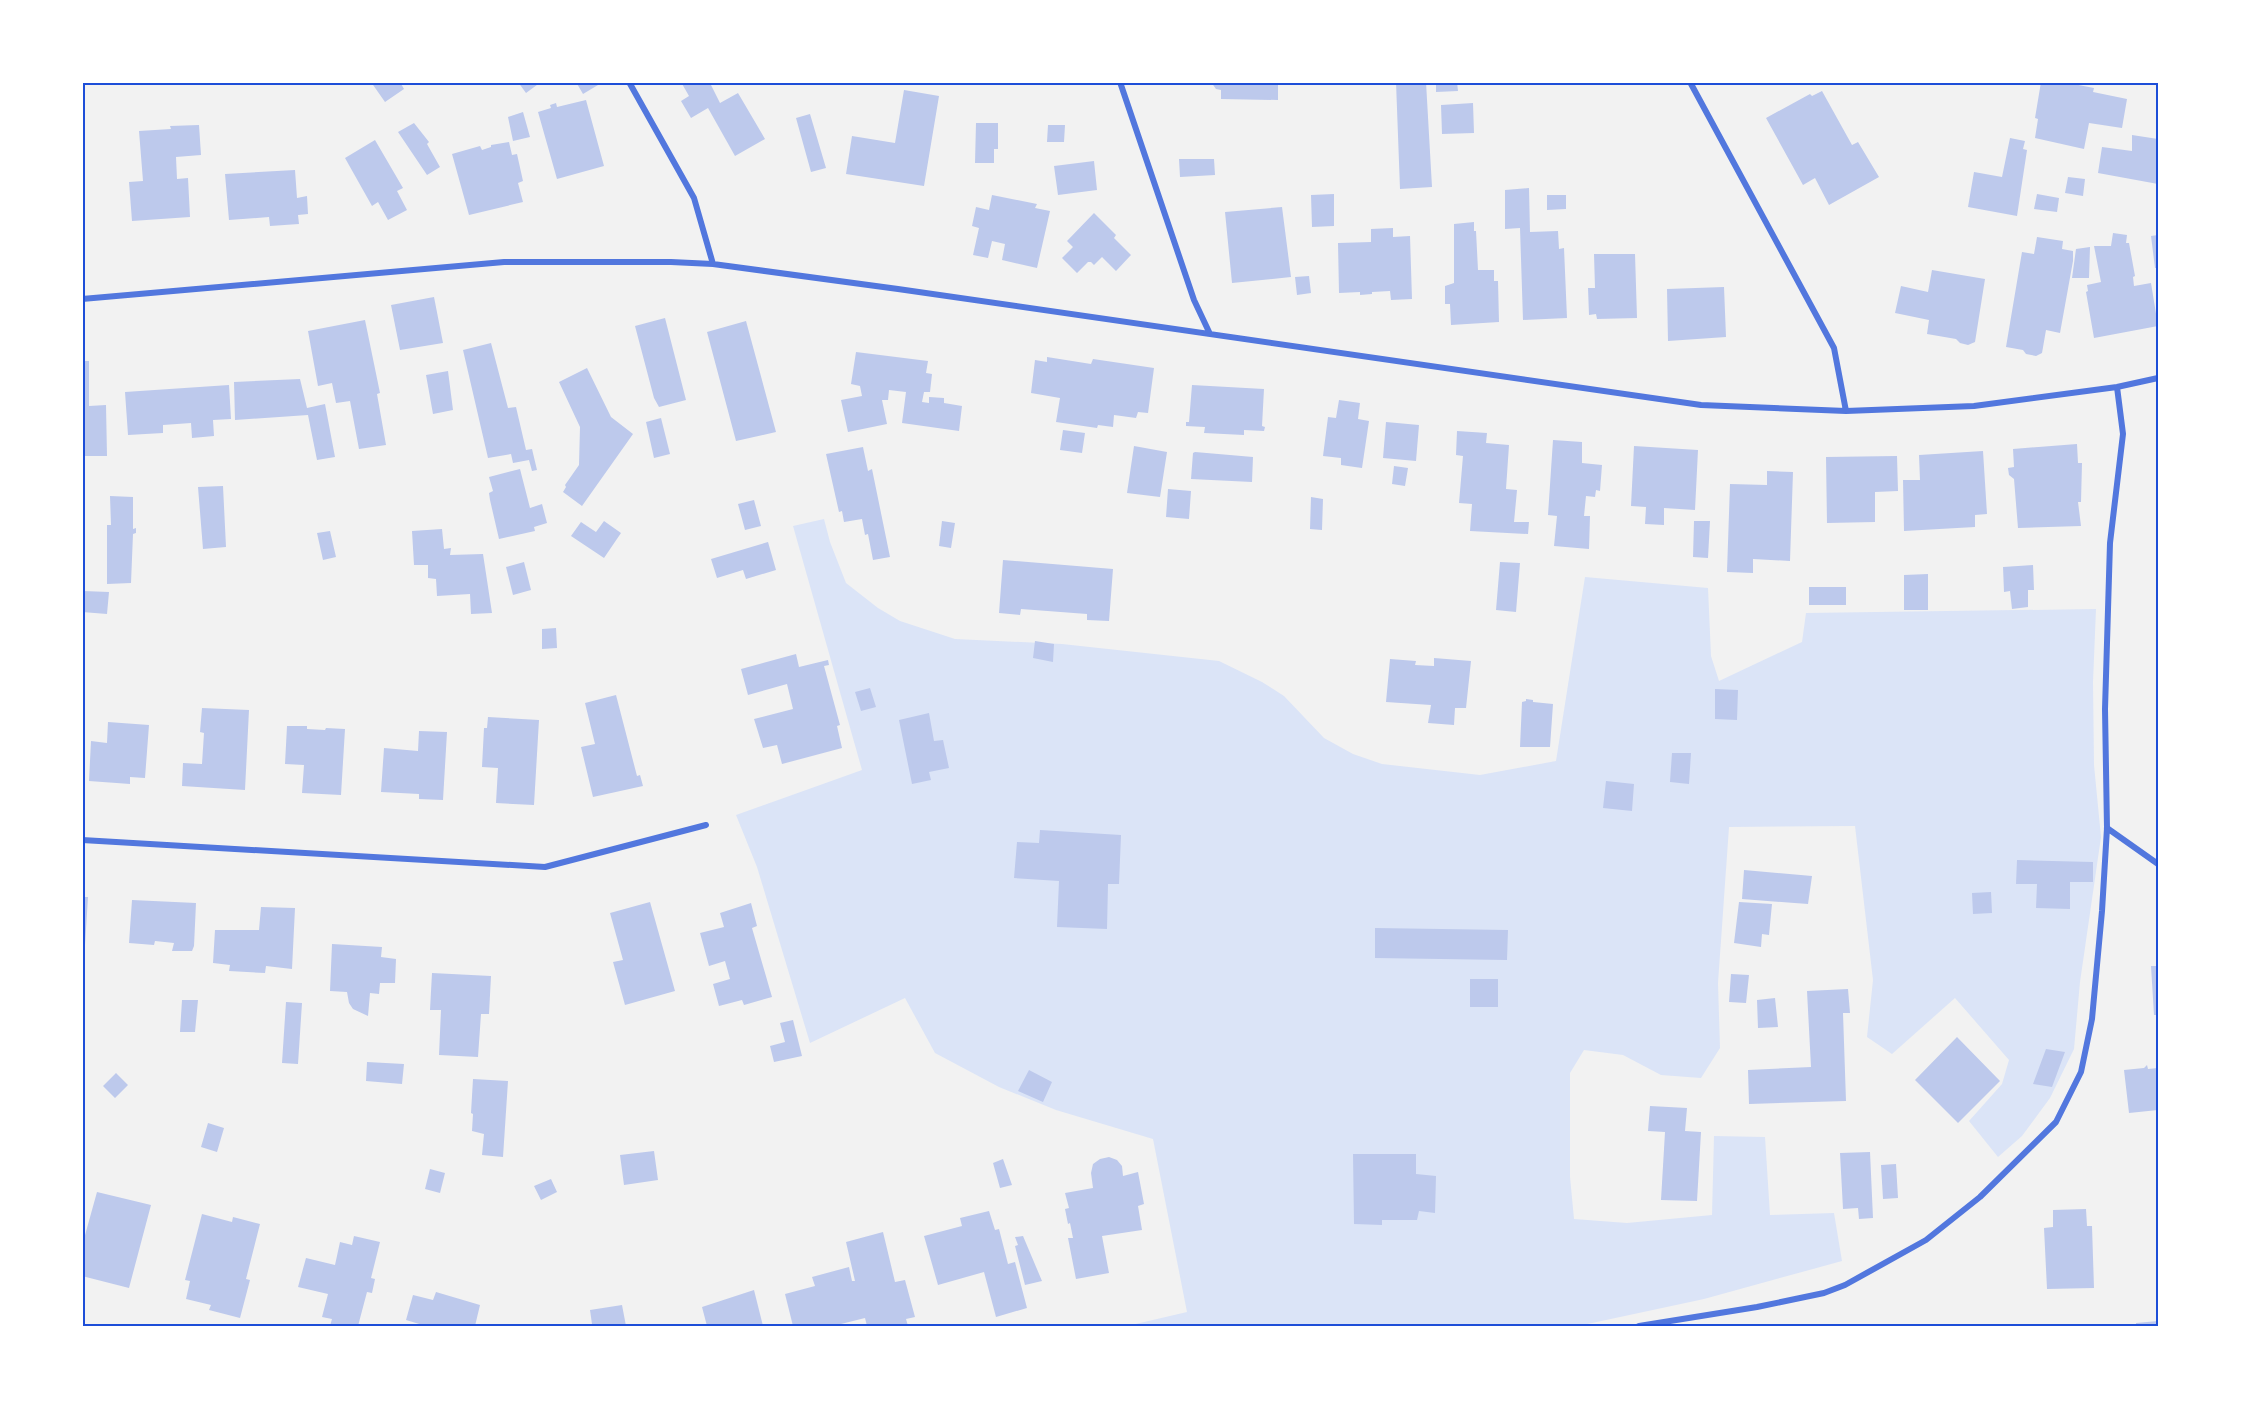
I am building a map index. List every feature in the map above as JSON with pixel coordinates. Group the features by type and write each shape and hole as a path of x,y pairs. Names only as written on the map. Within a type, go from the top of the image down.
{"street":[{"path":"629,82 694,198 713,264"},
{"path":"1120,82 1194,300 1210,334"},
{"path":"1690,82 1834,348 1846,411"},
{"path":"82,299 504,262 671,262 713,264 1701,405 1846,411 1974,406 2117,387 2158,378"},
{"path":"1639,1326 1757,1307 1824,1293 1845,1285 1926,1240 1980,1197 2056,1122 2081,1072 2092,1019 2107,828 2105,710 2110,543 2123,434 2117,387"},
{"path":"82,840 545,867 706,825"},
{"path":"2107,828 2158,864"}],"shaded area":[{"path":"824,519 830,542 846,583 878,608 900,621 955,639 1062,644 1219,661 1262,682 1284,696 1324,738 1353,754 1382,764 1480,775 1556,761 1585,577 1708,588 1711,656 1719,681 1802,642 1806,613 2096,609 2093,682 2094,765 2101,837 2080,982 2074,1049 2050,1098 2022,1136 1998,1157 1969,1121 2002,1084 2009,1060 1955,998 1892,1054 1867,1037 1873,980 1855,826 1729,827 1718,983 1720,1048 1701,1078 1661,1075 1623,1055 1584,1050 1570,1073 1570,1177 1574,1219 1627,1223 1712,1215 1714,1136 1765,1137 1770,1215 1834,1213 1842,1261 1704,1299 1578,1326 1127,1326 1187,1312 1153,1139 1056,1110 999,1087 935,1053 905,998 810,1043 757,867 736,815 862,770 793,526"}],"building":[{"path":"371,82 400,82 404,89 385,102"},
{"path":"518,82 541,82 526,93"},
{"path":"576,82 603,82 583,94"},
{"path":"681,82 715,82 711,85 720,103 738,93 765,139 735,156 708,108 691,118 681,101 689,96"},
{"path":"1211,82 1278,82 1278,100 1221,99 1221,90 1216,89"},
{"path":"1396,82 1426,82 1432,187 1400,189"},
{"path":"1436,82 1457,82 1458,91 1436,92"},
{"path":"2041,82 2063,82 2094,88 2093,92 2127,99 2122,128 2089,123 2084,149 2035,138 2038,119 2035,118"},
{"path":"904,90 939,96 924,186 846,174 852,136 895,143"},
{"path":"1822,91 1852,145 1858,142 1879,177 1829,205 1815,178 1803,185 1766,118 1810,94 1812,96"},
{"path":"586,100 604,166 557,179 538,112 551,108 550,105 556,103 557,107"},
{"path":"1473,103 1474,133 1442,134 1441,105"},
{"path":"523,112 530,137 513,141 508,117"},
{"path":"810,114 826,168 811,172 796,118"},
{"path":"414,123 429,142 427,144 440,167 427,175 398,132"},
{"path":"976,123 998,123 998,149 994,149 994,163 975,163"},
{"path":"199,125 201,155 176,157 177,179 188,178 190,217 132,221 129,182 143,181 139,131 171,129 170,126"},
{"path":"1048,125 1065,125 1064,142 1047,142"},
{"path":"2132,135 2158,139 2158,184 2098,173 2102,147 2132,151"},
{"path":"2010,138 2025,141 2023,149 2027,150 2017,216 1968,207 1974,172 2002,177"},
{"path":"375,140 403,188 397,191 407,210 388,220 378,202 372,206 345,158"},
{"path":"509,142 512,155 517,154 523,181 518,183 523,202 469,215 452,154 480,146 482,150 491,145"},
{"path":"1179,159 1214,159 1215,175 1180,177"},
{"path":"1094,161 1097,190 1058,195 1054,166"},
{"path":"295,170 297,198 307,196 308,214 298,215 299,224 270,226 269,217 229,220 225,174"},
{"path":"2068,177 2085,179 2083,196 2065,193"},
{"path":"1529,188 1530,232 1558,231 1559,249 1564,248 1567,318 1523,320 1520,228 1505,229 1505,190"},
{"path":"1334,194 1334,226 1312,227 1311,195"},
{"path":"2037,194 2059,198 2057,212 2034,209"},
{"path":"992,195 1037,204 1035,208 1050,211 1037,268 1002,260 1005,244 992,241 988,258 973,255 979,228 972,226 976,207 989,210"},
{"path":"1547,195 1566,195 1566,209 1547,210"},
{"path":"1282,207 1291,277 1232,283 1225,212"},
{"path":"1094,213 1116,235 1114,238 1131,255 1116,271 1102,257 1094,265 1088,262 1077,273 1062,258 1073,247 1067,241"},
{"path":"1474,222 1478,270 1494,270 1494,281 1498,281 1499,322 1451,325 1450,304 1445,304 1445,286 1454,283 1454,224"},
{"path":"1393,228 1393,237 1410,236 1412,299 1391,300 1390,291 1360,295 1360,292 1339,293 1338,243 1371,242 1371,229"},
{"path":"2113,233 2127,235 2126,243 2129,243 2135,276 2133,277 2134,286 2151,283 2158,326 2094,338 2086,292 2088,291 2087,285 2101,282 2094,246 2111,246"},
{"path":"2158,235 2158,268 2155,268 2151,236"},
{"path":"2037,237 2063,241 2062,249 2073,251 2073,261 2060,333 2046,330 2042,353 2036,356 2026,354 2023,350 2006,347 2022,252 2034,254"},
{"path":"2090,247 2089,278 2072,278 2076,249"},
{"path":"1594,254 1635,254 1637,318 1597,319 1596,314 1589,315 1588,288 1595,288"},
{"path":"1932,270 1985,279 1975,342 1968,345 1956,339 1927,334 1929,320 1895,313 1901,286 1928,292"},
{"path":"1309,276 1311,293 1297,295 1295,277"},
{"path":"1724,287 1726,337 1668,341 1667,289"},
{"path":"434,297 443,343 400,350 391,305"},
{"path":"665,318 686,400 659,407 654,398 635,326"},
{"path":"365,320 380,393 377,394 386,445 359,449 350,401 336,403 332,383 318,386 308,331"},
{"path":"746,321 776,432 736,441 707,332"},
{"path":"491,343 508,408 516,407 526,450 532,449 537,470 532,471 529,460 513,463 511,454 488,458 463,350"},
{"path":"856,352 928,361 926,373 932,374 930,392 924,392 922,402 929,403 929,397 944,398 944,403 962,406 959,431 902,423 906,392 889,390 888,400 882,400 887,424 848,432 841,400 862,396 860,386 851,384"},
{"path":"1047,357 1091,364 1093,359 1154,368 1148,413 1138,412 1136,418 1114,415 1113,427 1098,425 1097,428 1056,422 1060,398 1031,393 1035,360 1047,362"},
{"path":"82,361 89,361 89,406 106,405 107,456 82,456"},
{"path":"587,368 611,417 633,434 582,506 563,492 565,485 579,465 580,427 559,382"},
{"path":"448,371 453,410 433,414 426,375"},
{"path":"300,379 307,408 325,404 335,457 317,460 308,415 235,420 234,382"},
{"path":"229,385 231,419 213,420 214,436 192,438 191,423 163,425 163,433 128,435 125,392"},
{"path":"1192,385 1264,389 1262,426 1265,427 1264,431 1244,430 1244,435 1204,433 1205,427 1186,426 1186,422 1189,422"},
{"path":"1339,400 1360,403 1358,419 1369,421 1362,468 1341,465 1341,458 1323,456 1328,417 1336,418"},
{"path":"661,418 670,454 654,458 646,422"},
{"path":"1386,422 1419,425 1416,461 1383,458"},
{"path":"1063,430 1085,433 1082,453 1060,450"},
{"path":"1457,431 1487,433 1486,443 1509,445 1506,489 1517,490 1514,522 1529,522 1528,534 1470,531 1472,504 1459,503 1463,456 1456,455"},
{"path":"1553,440 1582,442 1582,463 1602,465 1600,491 1596,490 1595,497 1586,496 1584,516 1590,516 1589,549 1554,546 1557,516 1548,515"},
{"path":"2077,444 2078,463 2082,463 2081,502 2078,502 2081,526 2018,528 2014,479 2009,475 2008,468 2014,467 2013,449"},
{"path":"1134,446 1167,452 1160,497 1127,493"},
{"path":"1634,446 1698,450 1695,510 1664,508 1664,525 1645,524 1646,507 1631,506"},
{"path":"863,447 868,471 872,469 890,557 873,560 868,534 865,535 862,519 844,522 842,511 839,512 826,454"},
{"path":"1983,451 1987,514 1975,515 1975,527 1904,531 1903,480 1920,480 1919,455"},
{"path":"1193,453 1253,457 1252,482 1191,479"},
{"path":"1897,456 1898,491 1875,492 1875,522 1827,523 1826,457"},
{"path":"1394,466 1408,468 1405,486 1392,484"},
{"path":"520,469 530,508 542,504 547,523 534,527 535,531 499,539 490,500 489,493 493,491 489,477"},
{"path":"1767,471 1793,472 1790,561 1753,559 1753,573 1727,572 1730,484 1767,485"},
{"path":"223,486 226,547 203,549 198,487"},
{"path":"1168,489 1191,491 1189,519 1166,517"},
{"path":"110,496 133,497 133,529 136,528 136,533 133,534 131,583 107,584 107,525 111,525"},
{"path":"1311,497 1323,499 1322,530 1310,529"},
{"path":"754,500 761,526 745,530 738,504"},
{"path":"604,521 621,533 604,558 571,536 581,522 596,532"},
{"path":"942,521 955,523 951,548 939,546"},
{"path":"1694,521 1710,521 1708,558 1693,557"},
{"path":"442,529 444,549 451,548 450,555 483,554 492,613 471,614 470,594 437,596 436,579 428,578 428,565 414,565 412,531"},
{"path":"330,531 336,557 323,560 317,533"},
{"path":"768,542 776,570 746,579 743,570 717,578 711,559"},
{"path":"1003,560 1113,569 1109,621 1087,620 1087,614 1021,609 1020,615 999,613"},
{"path":"524,562 531,590 513,595 506,567"},
{"path":"1500,562 1520,563 1516,612 1496,610"},
{"path":"2033,565 2034,590 2028,590 2028,607 2012,609 2010,591 2004,592 2003,567"},
{"path":"1928,574 1928,610 1904,610 1904,575"},
{"path":"1809,587 1846,587 1846,605 1809,605"},
{"path":"83,591 109,592 107,614 82,612"},
{"path":"556,628 557,648 542,649 542,629"},
{"path":"1035,641 1054,644 1053,662 1033,658"},
{"path":"796,654 799,667 828,660 829,665 824,666 840,725 837,726 842,748 782,764 777,745 763,748 754,719 793,709 787,684 748,695 741,669"},
{"path":"1434,658 1471,661 1466,708 1455,708 1454,725 1428,723 1431,705 1386,702 1390,659 1416,661 1415,665 1434,666"},
{"path":"870,688 876,707 861,711 855,692"},
{"path":"1715,689 1738,690 1737,720 1715,719"},
{"path":"616,695 637,776 640,775 643,786 593,797 581,747 595,744 585,703"},
{"path":"1526,699 1553,704 1550,747 1520,747 1522,702"},
{"path":"202,708 249,710 245,790 182,786 183,763 202,764 204,733 200,732"},
{"path":"929,713 934,741 943,740 949,768 929,772 931,780 912,784 899,720"},
{"path":"488,717 539,720 534,805 496,803 498,768 482,767 484,728 487,728"},
{"path":"108,722 149,725 145,778 130,777 130,784 89,781 91,741 107,743"},
{"path":"287,726 307,726 307,729 325,730 326,728 345,729 341,795 302,793 304,765 285,764"},
{"path":"419,731 447,732 443,800 419,799 419,794 381,792 384,748 418,751"},
{"path":"1672,753 1691,753 1689,784 1670,782"},
{"path":"1606,781 1634,784 1632,811 1603,808"},
{"path":"1040,830 1121,835 1119,884 1108,884 1107,929 1057,927 1059,881 1014,878 1017,842 1039,843"},
{"path":"2017,860 2093,862 2093,882 2070,882 2070,909 2036,908 2037,884 2016,884"},
{"path":"1744,870 1812,876 1808,904 1742,899"},
{"path":"1991,892 1992,913 1973,914 1972,893"},
{"path":"82,897 88,897 85,945 82,945"},
{"path":"132,900 196,903 192,951 172,951 174,943 155,941 154,945 129,943"},
{"path":"650,902 675,991 625,1005 613,962 623,960 610,913"},
{"path":"1739,902 1772,904 1769,935 1762,934 1761,947 1734,943"},
{"path":"751,903 757,926 752,928 772,997 744,1005 742,1000 719,1006 713,984 730,979 725,961 709,966 700,933 724,927 720,913"},
{"path":"261,907 295,908 292,969 266,966 265,973 229,971 230,965 213,963 215,930 259,930"},
{"path":"1375,928 1508,930 1507,960 1375,958"},
{"path":"332,944 382,947 381,957 396,959 395,983 380,983 379,994 370,993 368,1016 353,1009 347,992 330,991"},
{"path":"2151,966 2158,966 2158,1015 2154,1015"},
{"path":"432,973 491,976 489,1014 481,1014 478,1057 439,1055 441,1010 430,1010"},
{"path":"1731,974 1749,975 1746,1003 1729,1002"},
{"path":"1470,979 1498,979 1498,1007 1470,1007"},
{"path":"1848,989 1850,1013 1843,1013 1846,1101 1749,1104 1748,1070 1811,1067 1807,991"},
{"path":"1775,998 1778,1027 1758,1028 1757,1000"},
{"path":"182,1000 198,1000 195,1032 180,1032"},
{"path":"286,1002 302,1003 298,1064 282,1063"},
{"path":"793,1020 802,1056 774,1062 770,1046 785,1042 780,1023"},
{"path":"1957,1037 2000,1081 1958,1123 1915,1080"},
{"path":"2046,1049 2065,1052 2052,1087 2033,1084"},
{"path":"367,1062 404,1064 402,1084 366,1081"},
{"path":"2147,1065 2148,1069 2158,1068 2158,1110 2129,1113 2124,1070 2144,1068"},
{"path":"1029,1070 1052,1082 1043,1102 1018,1091"},
{"path":"116,1073 128,1085 115,1098 103,1086"},
{"path":"473,1079 508,1081 503,1157 482,1155 484,1134 472,1131"},
{"path":"1650,1106 1687,1108 1685,1131 1701,1132 1697,1201 1661,1200 1665,1132 1648,1131"},
{"path":"208,1123 224,1128 217,1152 201,1147"},
{"path":"654,1151 658,1180 624,1185 620,1155"},
{"path":"1870,1152 1873,1218 1859,1219 1858,1208 1843,1209 1840,1153"},
{"path":"1353,1154 1416,1154 1416,1174 1436,1176 1435,1213 1419,1211 1417,1220 1382,1220 1382,1225 1354,1224"},
{"path":"1109,1157 1117,1160 1122,1166 1123,1176 1138,1172 1144,1204 1138,1206 1142,1230 1102,1236 1109,1273 1076,1279 1068,1238 1073,1238 1065,1209 1069,1208 1065,1193 1093,1188 1091,1173 1093,1164"},
{"path":"1003,1159 1012,1185 1000,1188 993,1163"},
{"path":"1896,1164 1898,1198 1883,1199 1881,1165"},
{"path":"430,1169 445,1173 440,1193 425,1189"},
{"path":"551,1179 557,1192 541,1200 534,1186"},
{"path":"97,1192 151,1205 129,1288 82,1276 82,1246"},
{"path":"2086,1209 2087,1226 2092,1226 2094,1288 2047,1289 2044,1228 2053,1227 2053,1210"},
{"path":"989,1211 995,1230 999,1229 1008,1264 1015,1262 1027,1308 996,1317 984,1272 938,1285 924,1236 962,1226 960,1218"},
{"path":"202,1214 232,1222 233,1217 260,1224 246,1279 250,1280 240,1318 209,1310 211,1305 186,1299 190,1281 185,1280"},
{"path":"883,1232 895,1282 905,1280 915,1317 906,1319 908,1326 867,1326 865,1318 833,1326 824,1324 793,1326 785,1294 815,1286 812,1277 849,1267 852,1281 855,1281 846,1242"},
{"path":"354,1236 380,1242 371,1278 375,1279 372,1293 367,1292 358,1326 330,1326 332,1319 322,1317 328,1294 298,1287 306,1258 335,1265 340,1242 352,1245"},
{"path":"1023,1236 1042,1281 1025,1285 1015,1246 1018,1245 1015,1237"},
{"path":"754,1290 763,1326 707,1326 702,1307"},
{"path":"436,1292 480,1305 475,1326 426,1326 406,1320 413,1295 433,1300"},
{"path":"622,1305 626,1326 587,1326 592,1324 590,1310"},
{"path":"2158,1321 2158,1326 2136,1326 2136,1323"}]}
